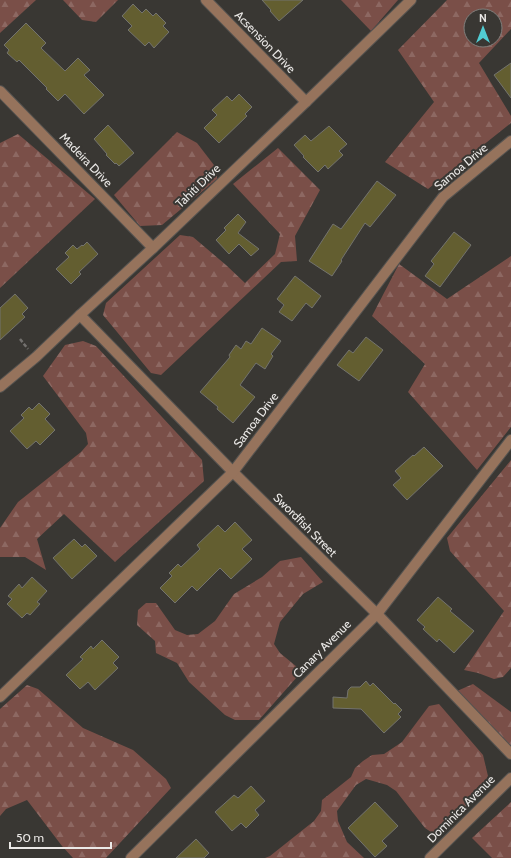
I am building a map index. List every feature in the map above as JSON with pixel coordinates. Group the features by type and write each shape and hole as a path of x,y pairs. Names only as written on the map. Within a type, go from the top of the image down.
{"street":[{"name":"Acsension Drive","path":"206,0 306,102"},
{"name":"Tahiti Drive","path":"0,387 36,357 153,248 411,0"},
{"name":"Madeira Drive","path":"0,91 153,248"},
{"name":"Samoa Drive","path":"0,697 233,472 443,197 511,141"},
{"name":"Swordfish Street","path":"80,315 233,472 376,614 511,754"},
{"name":"Canary Avenue","path":"131,858 376,614 511,440"},
{"name":"Dominica Avenue","path":"430,858 511,778"}],"green space":[{"path":"0,0 36,0 0,33"},
{"path":"63,0 118,0 96,22 82,20"},
{"path":"341,0 398,0 371,31"},
{"path":"447,0 511,0 511,29 503,38 503,8 463,8 463,48 493,48 479,63 511,116 511,123 428,189 385,162 434,102 398,50"},
{"path":"177,132 197,143 217,169 217,179 162,225 140,226 114,195"},
{"path":"18,134 95,199 0,288 0,143"},
{"path":"278,148 320,190 295,236 297,261 281,262 161,375 151,373 103,315 106,303 180,235 193,237 245,283 275,254 280,234 233,184"},
{"path":"511,256 511,427 477,470 408,392 425,364 372,316 399,264 447,299"},
{"path":"83,341 96,346 202,460 204,481 115,562 64,514 37,539 46,570 25,557 0,557 0,528 18,502 81,452 88,444 86,433 43,376 65,345"},
{"path":"511,460 511,668 503,677 494,679 464,670 504,611 450,551 447,538"},
{"path":"301,557 323,582 303,594 280,622 274,644 280,653 297,667 297,677 259,720 235,720 225,715 189,682 177,663 156,653 155,641 137,625 138,610 146,603 156,603 175,630 187,635 198,634 215,621 234,594 262,577 280,561"},
{"path":"473,684 511,712 511,745 507,744 457,691"},
{"path":"27,685 38,689 83,728 133,750 166,779 171,788 106,858 73,858 27,800 6,809 0,816 0,709"},
{"path":"439,704 483,755 488,776 483,787 455,821 434,834 425,828 396,791 387,785 366,779 356,785 337,811 338,821 347,842 364,858 265,858 270,856 314,821 321,811 322,800 351,777 355,768 372,755 384,754 402,742 429,706"},
{"path":"511,802 511,858 492,858 472,838"}],"building":[{"path":"262,0 303,0 279,21"},
{"path":"133,4 142,13 146,9 153,16 156,13 166,23 163,26 169,32 154,48 149,42 145,46 128,30 132,26 122,16"},
{"path":"26,23 46,43 41,48 65,71 78,58 90,70 84,75 104,95 84,114 65,94 58,101 19,60 17,62 7,53 9,50 4,45"},
{"path":"511,63 511,98 494,75"},
{"path":"239,94 252,107 245,114 247,116 219,143 204,128 217,115 212,110 227,96 232,101"},
{"path":"108,125 134,153 119,166 106,155 107,154 94,139"},
{"path":"329,126 347,144 339,151 343,155 328,169 325,165 318,172 303,157 304,156 294,145 305,135 311,141"},
{"path":"377,181 396,195 370,227 365,223 332,276 309,261 333,224 341,229"},
{"path":"238,214 246,222 238,233 259,249 251,256 239,244 229,254 216,240 226,230 224,228"},
{"path":"454,232 471,245 440,287 425,276 434,264 431,261"},
{"path":"87,242 98,254 79,272 81,274 71,284 56,269 69,257 65,253 73,245 77,249"},
{"path":"295,276 321,296 312,308 306,303 292,321 279,312 284,305 277,299"},
{"path":"15,294 28,308 22,314 25,317 0,340 0,308"},
{"path":"262,328 281,341 271,354 273,356 265,369 256,363 240,385 255,397 233,423 217,409 218,407 200,392 230,357 229,355 236,345 241,349 246,341 251,344"},
{"path":"366,337 383,350 359,381 337,365 349,350 353,353"},
{"path":"39,403 50,414 45,419 55,430 40,445 36,441 27,449 10,431 24,418 21,415 29,407 32,410"},
{"path":"424,447 443,466 407,500 393,485 401,478 395,471"},
{"path":"235,522 252,540 242,549 252,559 231,579 220,568 197,591 192,586 175,603 160,588 172,576 169,573 178,564 181,567 200,549 197,545 218,525 225,532"},
{"path":"74,539 82,547 85,544 97,556 72,579 53,558"},
{"path":"32,577 47,591 37,602 40,604 30,615 27,613 22,618 7,604 12,599 8,596 19,584 22,588"},
{"path":"438,597 452,609 450,611 474,631 454,653 439,639 437,642 423,629 425,627 417,620"},
{"path":"102,640 119,657 113,663 118,668 95,690 88,682 80,689 66,675 83,659 80,657 91,646 93,649"},
{"path":"366,681 370,686 373,683 402,710 398,714 401,717 384,733 361,709 333,708 333,697 347,698 348,690 351,687 360,687"},
{"path":"251,786 265,801 255,810 259,815 246,828 241,823 232,831 215,812 234,795 238,798"},
{"path":"375,802 398,826 382,841 387,846 375,857 348,828"},
{"path":"196,839 209,853 204,858 176,858"}]}
